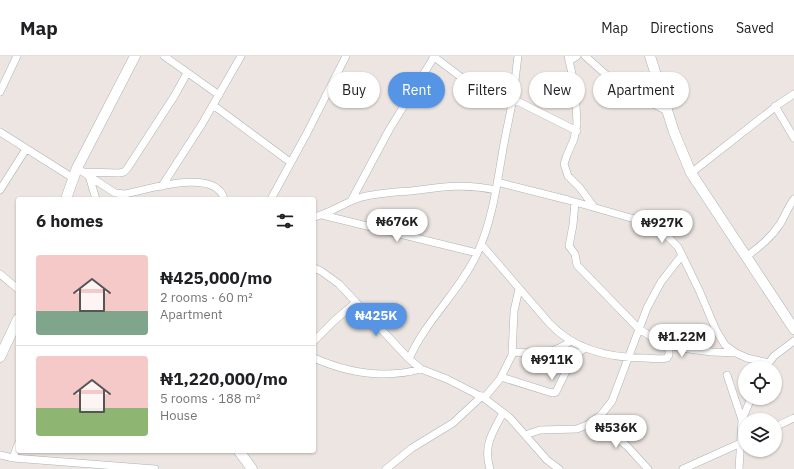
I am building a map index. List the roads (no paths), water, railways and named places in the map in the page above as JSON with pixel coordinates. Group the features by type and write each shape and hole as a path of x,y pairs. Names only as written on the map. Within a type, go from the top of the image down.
{"street":[{"path":"0,92 17,56"},
{"path":"95,197 83,172 135,56"},
{"path":"164,56 219,94"},
{"path":"162,186 213,105 241,56"},
{"path":"272,197 307,133 346,56"},
{"path":"351,201 389,130 433,56 454,72"},
{"path":"516,72 518,56"},
{"path":"577,56 568,58 575,87 577,131 564,164 568,176 580,188 594,207"},
{"path":"586,56 624,89 667,110"},
{"path":"650,56 674,132 691,173 794,329"},
{"path":"67,197 73,178 83,172 119,173 124,172 127,169 175,95 187,73"},
{"path":"691,173 775,106 794,94"},
{"path":"521,103 577,131"},
{"path":"213,105 290,162"},
{"path":"775,106 794,138"},
{"path":"409,359 422,334 467,273 477,254 486,229 496,190 511,108"},
{"path":"0,132 73,178"},
{"path":"0,190 26,149"},
{"path":"83,172 115,194 125,194 185,182 203,183 215,187 224,197"},
{"path":"497,182 645,222 664,233 678,247 716,330 725,345 736,353 756,361"},
{"path":"316,217 322,216 351,201 375,194 443,186 479,186 496,190"},
{"path":"746,257 763,245 771,236 780,224 787,208 794,199"},
{"path":"575,202 569,246 575,254 576,265 638,328 656,340 670,345 712,352 736,353"},
{"path":"322,216 477,254"},
{"path":"481,244 559,333 572,341 599,353 628,358 667,358 669,355 670,345"},
{"path":"525,435 540,430 577,429 587,425 602,415 612,401 638,328 647,308 661,282 682,255"},
{"path":"316,269 339,284 409,359 421,369 447,379 483,397 503,413 547,460 559,469"},
{"path":"0,274 16,287"},
{"path":"386,469 412,448 453,423 483,397 501,377 512,352 514,311 519,289"},
{"path":"316,338 356,302"},
{"path":"0,357 16,323"},
{"path":"512,352 546,352 561,348 572,341"},
{"path":"770,361 774,356 794,341"},
{"path":"501,377 552,393 556,392 571,361 576,355 586,348"},
{"path":"316,359 344,368 376,374 406,373 421,369"},
{"path":"727,375 740,413"},
{"path":"490,469 487,461 487,452 490,437 503,413"},
{"path":"602,415 610,422 608,431 627,446 648,469"},
{"path":"782,424 794,418"},
{"path":"683,469 738,444"},
{"path":"13,458 16,450"},
{"path":"241,453 252,469"},
{"path":"0,455 62,466 155,469"},
{"path":"739,469 741,457"}]}
